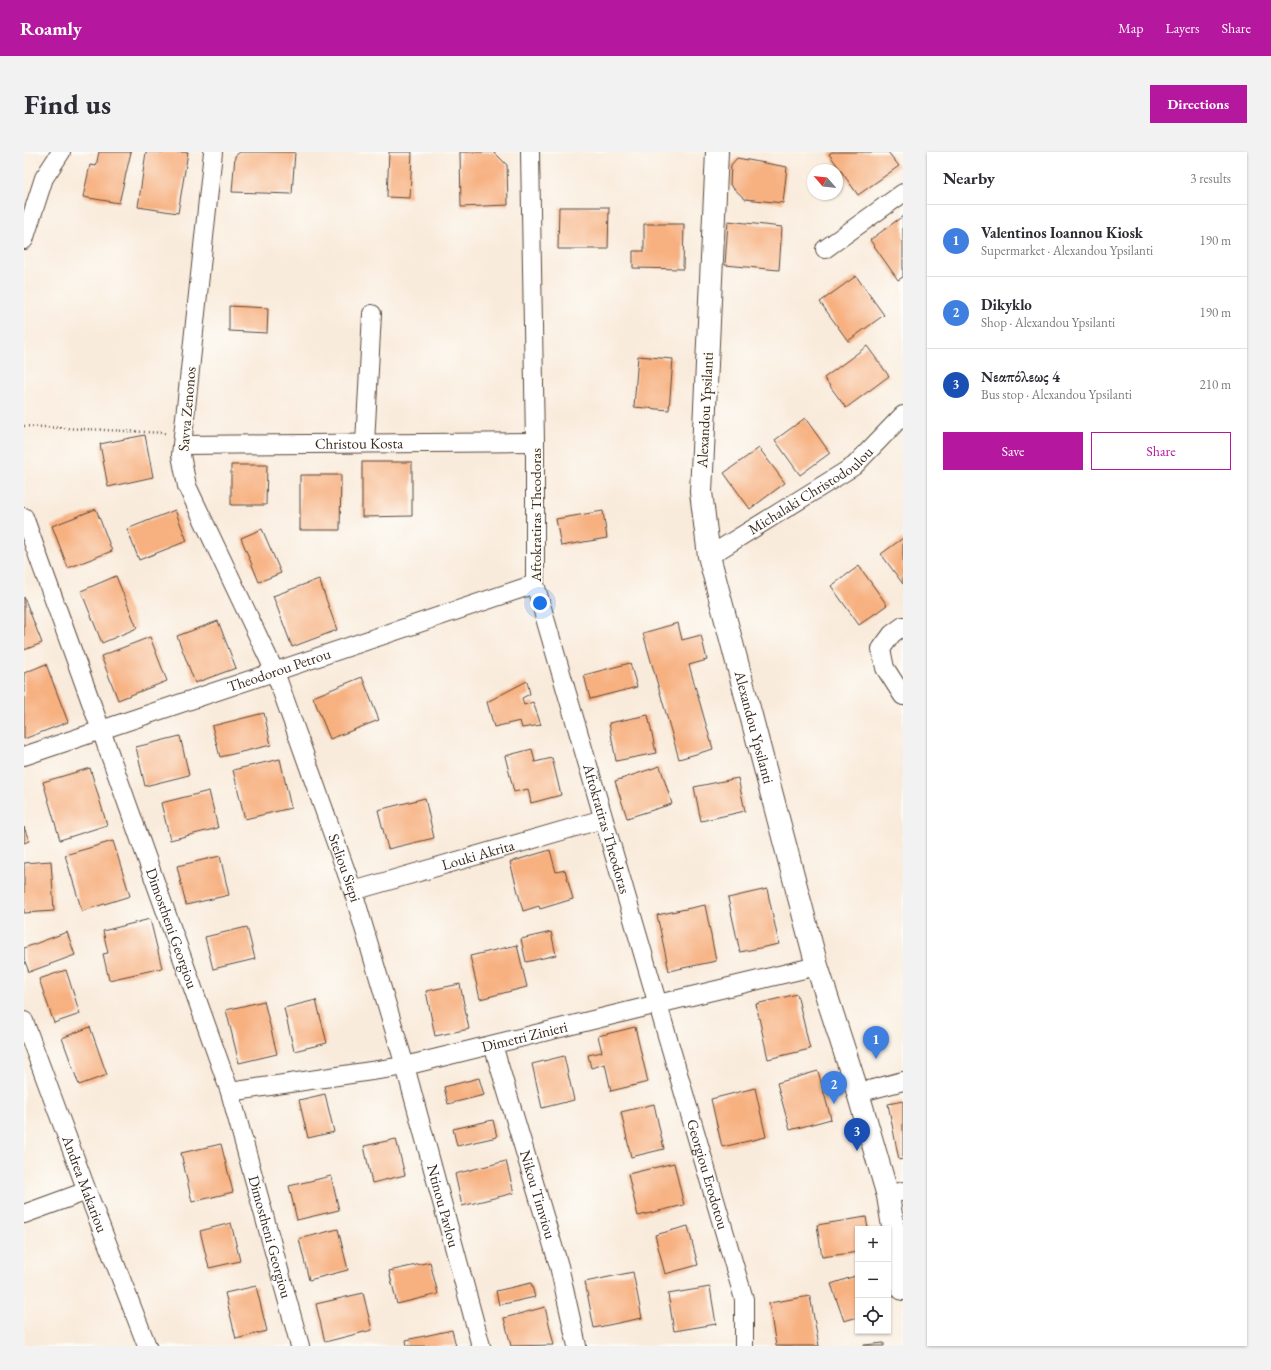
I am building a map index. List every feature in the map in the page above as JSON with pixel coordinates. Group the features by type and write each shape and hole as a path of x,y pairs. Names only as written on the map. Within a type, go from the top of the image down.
{"main road":[{"name":"Alexandou Ypsilanti","path":"717,152 701,492 709,556 817,966 858,1093 895,1193 903,1289"}],"street":[{"path":"24,240 44,178 61,152"},
{"name":"Savva Zenonos","path":"213,152 181,455 187,486 275,672"},
{"name":"Aftokratiras Theodoras","path":"530,152 535,442 535,584 658,1004"},
{"path":"825,249 903,193"},
{"path":"365,443 372,314"},
{"name":"Michalaki Christodoulou","path":"709,556 854,466 903,415"},
{"name":"Christou Kosta","path":"183,439 365,443 535,442"},
{"name":"Dimostheni Georgiou","path":"24,517 230,1092 300,1346"},
{"name":"Theodorou Petrou","path":"24,756 535,584"},
{"path":"903,626 892,634 881,649 885,668 903,696"},
{"name":"Steliou Siepi","path":"275,672 353,891 406,1066"},
{"name":"Louki Akrita","path":"353,891 603,820"},
{"name":"Dimetri Zinieri","path":"230,1092 406,1066 817,966"},
{"name":"Georgiou Erodotou","path":"658,1004 744,1299 744,1346"},
{"name":"Andrea Makariou","path":"24,1021 146,1346"},
{"name":"Nikou Timviou","path":"493,1045 559,1266 577,1346"},
{"name":"Ntinou Pavlou","path":"406,1066 481,1346"},
{"path":"858,1093 903,1081"},
{"path":"24,1214 87,1191"}],"path":[{"path":"24,426 183,439"}],"building":[{"path":"99,152 131,152 119,203 83,197 90,165 96,166"},
{"path":"146,152 188,152 178,213 138,207"},
{"path":"240,152 295,152 292,194 232,192 235,156"},
{"path":"389,152 412,152 410,198 387,197"},
{"path":"460,152 494,152 507,165 508,205 461,207"},
{"path":"832,152 888,152 899,166 858,195 843,174 843,164 836,164 829,154"},
{"path":"737,158 787,167 783,203 745,199 730,185 731,165"},
{"path":"559,207 609,207 608,249 558,249"},
{"path":"903,216 903,277 898,280 870,240"},
{"path":"728,221 782,227 779,270 725,265"},
{"path":"644,224 684,224 683,269 633,268 633,251 644,251"},
{"path":"856,276 884,315 848,341 820,302"},
{"path":"229,306 268,308 267,333 229,331"},
{"path":"867,346 889,376 846,408 824,378"},
{"path":"638,356 673,359 669,410 634,407"},
{"path":"805,418 830,453 800,475 775,440"},
{"path":"145,435 153,477 108,487 100,444"},
{"path":"759,448 785,483 750,509 724,473"},
{"path":"362,462 412,462 412,516 362,517"},
{"path":"231,465 267,465 266,505 231,505"},
{"path":"300,475 341,475 340,530 300,530"},
{"path":"96,509 112,551 68,568 52,526"},
{"path":"175,510 187,541 139,560 127,529"},
{"path":"603,511 607,538 561,546 556,519"},
{"path":"262,529 281,573 259,582 241,538"},
{"path":"903,538 903,584 881,554"},
{"path":"859,566 887,605 859,625 831,586"},
{"path":"116,576 137,628 102,643 81,591"},
{"path":"319,579 337,630 292,647 273,596"},
{"path":"24,597 42,643 24,650"},
{"path":"218,621 236,668 195,683 177,636"},
{"path":"678,623 682,640 701,635 707,660 689,665 713,749 679,759 643,633"},
{"path":"150,637 167,681 118,700 101,656"},
{"path":"630,663 637,687 590,699 584,675"},
{"path":"46,664 68,722 24,739 24,673"},
{"path":"362,677 379,720 330,739 313,697"},
{"path":"527,681 530,694 522,698 524,705 533,702 541,725 522,728 520,721 494,727 487,702"},
{"path":"264,713 271,745 220,757 212,726"},
{"path":"648,715 656,753 616,761 609,723"},
{"path":"180,736 189,775 145,786 136,747"},
{"path":"532,749 535,762 552,758 561,795 531,803 528,789 514,792 505,756"},
{"path":"280,759 291,808 245,819 233,770"},
{"path":"660,766 672,804 627,818 615,781"},
{"path":"90,768 107,825 60,840 43,782"},
{"path":"738,778 745,811 701,821 694,787"},
{"path":"209,791 218,828 170,840 161,803"},
{"path":"425,798 434,838 388,849 378,810"},
{"path":"24,827 29,841 24,843"},
{"path":"113,841 130,896 82,911 65,855"},
{"path":"550,850 556,872 565,870 573,899 540,909 539,906 523,911 510,862"},
{"path":"220,856 229,895 186,905 177,866"},
{"path":"51,861 54,911 24,913 24,863"},
{"path":"767,889 779,944 740,952 728,898"},
{"path":"705,905 716,961 669,971 657,915"},
{"path":"150,919 162,968 109,980 103,954 108,953 103,931"},
{"path":"247,927 255,959 213,969 205,937"},
{"path":"67,932 75,955 29,972 24,959 24,948"},
{"path":"551,932 556,955 526,962 521,939"},
{"path":"517,945 527,987 480,999 470,956"},
{"path":"66,970 80,1014 54,1023 39,979"},
{"path":"460,984 469,1029 435,1036 426,991"},
{"path":"797,994 810,1049 768,1059 756,1004"},
{"path":"316,1000 327,1043 294,1051 284,1008"},
{"path":"264,1001 277,1054 239,1063 226,1010"},
{"path":"90,1027 107,1075 79,1085 62,1038"},
{"path":"635,1027 648,1082 611,1091 605,1064 591,1068 588,1055 602,1052 598,1036"},
{"path":"564,1056 574,1100 542,1108 532,1064"},
{"path":"818,1071 831,1119 790,1130 777,1083"},
{"path":"479,1078 484,1095 448,1104 444,1087"},
{"path":"755,1088 766,1137 722,1147 711,1099"},
{"path":"325,1094 334,1132 308,1138 299,1100"},
{"path":"903,1101 903,1159 899,1160 888,1104"},
{"path":"654,1104 664,1149 631,1157 621,1112"},
{"path":"493,1120 497,1137 457,1146 453,1129"},
{"path":"396,1139 405,1175 372,1183 364,1146"},
{"path":"221,1144 233,1192 192,1202 181,1153"},
{"path":"506,1161 514,1193 462,1206 455,1174"},
{"path":"674,1163 684,1205 638,1216 628,1174"},
{"path":"331,1176 339,1210 297,1220 289,1186"},
{"path":"866,1217 868,1226 855,1226 855,1252 822,1257 817,1225"},
{"path":"231,1223 240,1261 209,1268 200,1231"},
{"path":"688,1226 698,1265 665,1274 655,1235"},
{"path":"338,1229 348,1270 309,1280 299,1239"},
{"path":"430,1262 438,1294 397,1304 389,1271"},
{"path":"633,1272 642,1318 594,1328 585,1282"},
{"path":"855,1276 855,1318 844,1321 831,1284"},
{"path":"531,1283 535,1297 499,1305 496,1291"},
{"path":"256,1286 267,1331 236,1339 225,1293"},
{"path":"710,1287 716,1324 674,1331 668,1294"},
{"path":"363,1293 372,1330 325,1342 316,1304"},
{"path":"810,1296 819,1346 776,1346 769,1303"},
{"path":"545,1307 554,1345 511,1346 504,1318"},
{"path":"452,1330 456,1346 407,1346 406,1340"},
{"path":"884,1343 884,1346 864,1346 864,1345"}],"place":[{"name":"Valentinos Ioannou Kiosk","path":"876,1059"},
{"name":"Dikyklo","path":"834,1104"},
{"name":"Νεαπόλεως 4","path":"857,1151"}]}
